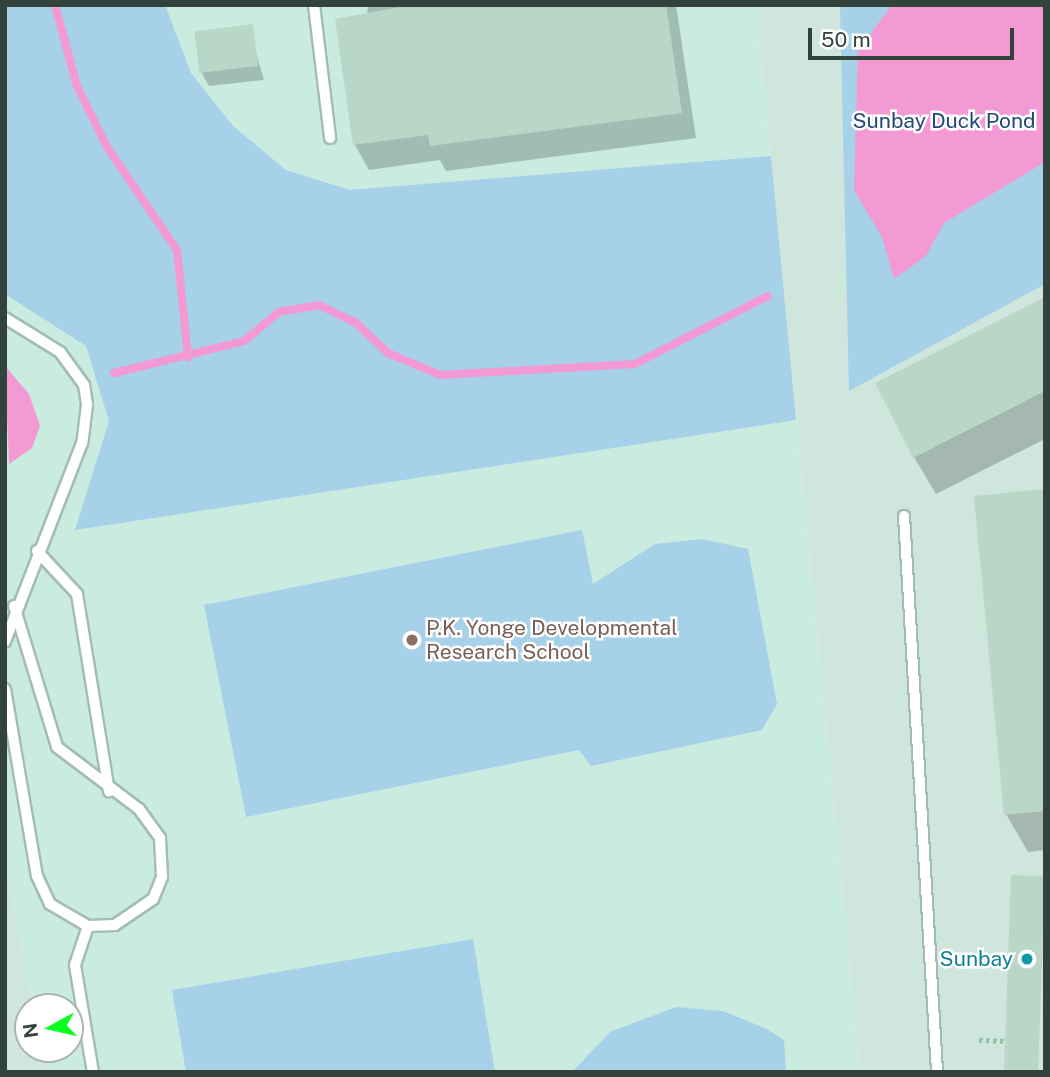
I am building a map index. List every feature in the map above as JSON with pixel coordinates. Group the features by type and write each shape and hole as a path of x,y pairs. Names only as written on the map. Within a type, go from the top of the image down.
{"lane":[{"path":"314,5 330,138"},
{"path":"5,318 60,352 84,385 87,405 82,443 14,606 5,642"},
{"path":"904,516 937,1072"},
{"path":"37,551 77,594 109,791"},
{"path":"5,689 37,876 50,904 88,926 115,925 139,913 162,877 160,838 152,823 69,760 47,730 14,606"},
{"path":"88,926 75,965 93,1072"}],"path":[{"path":"979,1040 1007,1041"}],"shaded area":[{"name":"P.K. Yonge Developmental Research School","path":"5,5 756,5 860,1072 46,1072 44,1063 84,1063 84,993 30,993 5,860"},
{"path":"756,5 1045,5 1045,1072 860,1072"},
{"name":"Sunbay Duck Pond","path":"892,5 1045,5 1045,162 944,223 926,256 894,279 882,237 854,190 858,51"},
{"path":"5,366 29,394 40,426 32,448 9,464"},
{"path":"5,860 30,993 14,993 14,1063 44,1063 46,1072 5,1072"}],"green space":[{"path":"5,5 165,5 191,73 233,126 286,170 350,190 771,156 796,420 75,530 109,421 86,346 5,294"},
{"name":"Sunbay Duck Pond","path":"840,5 1045,5 1045,284 849,391"},
{"path":"582,530 593,584 655,544 702,539 748,549 777,704 762,730 591,766 579,750 246,817 204,605"},
{"path":"473,939 495,1072 186,1072 172,990"},
{"path":"676,1007 723,1011 767,1029 784,1040 786,1072 572,1072 610,1032"}],"building":[{"path":"411,5 666,5 682,113 430,146 428,135 353,145 335,19"},
{"path":"253,24 258,66 200,73 194,31"},
{"path":"1045,297 1045,391 913,458 875,383"},
{"path":"1045,489 1045,811 1004,815 974,496"},
{"name":"Sunbay","path":"1011,875 1045,876 1038,1072 1004,1072"}],"waterway":[{"path":"55,5 77,86 107,147 177,250 188,357"},
{"path":"114,373 244,341 279,312 319,305 356,323 388,353 440,375 635,364 768,296"}],"place":[{"name":"P.K. Yonge Developmental Research School","path":"412,640"},
{"name":"Sunbay","path":"1027,959"}]}
